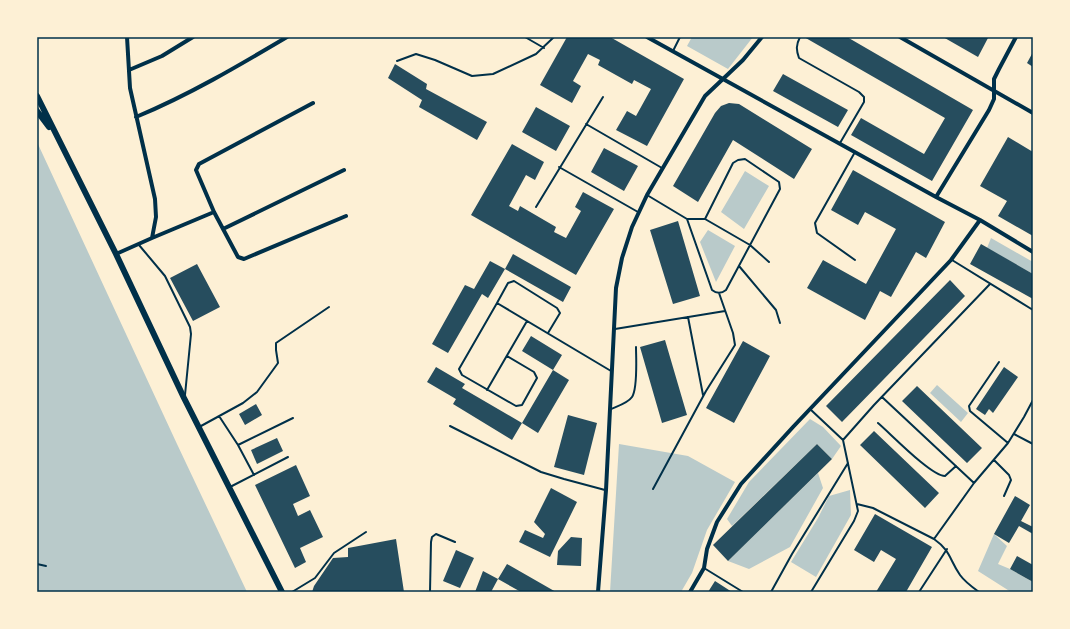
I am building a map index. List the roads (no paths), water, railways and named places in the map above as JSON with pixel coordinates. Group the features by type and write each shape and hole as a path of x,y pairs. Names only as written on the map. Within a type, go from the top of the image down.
{"main road":[{"path":"37,96 116,254 184,398 282,592"},
{"path":"37,111 63,146"}],"street":[{"path":"128,37 128,70 136,117 155,199 156,217 152,238"},
{"path":"128,70 162,56 193,37"},
{"path":"136,117 171,102 217,78 287,37"},
{"path":"647,37 980,220 1033,252"},
{"path":"598,592 606,490 616,288 624,252 632,227 647,195 705,96 744,60 762,37"},
{"path":"900,37 1033,113"},
{"path":"936,197 994,100 994,80 1016,37"},
{"path":"314,103 199,164 196,170 214,212 238,258 244,259 346,216"},
{"path":"223,229 344,170"},
{"path":"116,254 214,212"},
{"path":"690,592 704,568 712,532 741,484 951,260 980,220"}],"lane":[{"path":"525,37 544,48"},
{"path":"397,61 416,54 435,60 468,74 479,76 493,74 536,54 554,37"},
{"path":"673,51 680,37"},
{"path":"800,37 796,43 796,50 799,58 859,92 864,97 864,102 840,144"},
{"path":"536,207 603,97"},
{"path":"586,124 663,168"},
{"path":"855,152 815,222 818,233 855,260"},
{"path":"687,219 712,290 715,293 719,293 726,290 780,189 778,182 745,159 738,160 733,163 705,219"},
{"path":"559,167 639,213"},
{"path":"647,195 687,219 705,219 750,245 769,262"},
{"path":"139,244 164,276 190,327 192,334 184,398"},
{"path":"951,260 1033,310"},
{"path":"739,266 776,310 780,323"},
{"path":"507,356 534,372 537,378 522,405 516,406 462,376 460,369 508,283 514,282 557,308 560,313 548,333"},
{"path":"843,440 990,284"},
{"path":"653,489 703,396 735,345 733,333 719,293"},
{"path":"497,303 612,372"},
{"path":"199,427 243,403 257,392 278,363 276,343 329,307"},
{"path":"614,329 725,311"},
{"path":"688,317 703,396"},
{"path":"487,390 527,321"},
{"path":"610,410 625,403 632,397 635,388 636,347"},
{"path":"999,362 969,406 970,411 1008,443"},
{"path":"882,397 974,483"},
{"path":"934,539 974,483 1008,443 1033,400"},
{"path":"810,409 843,440 858,511 854,521 811,592"},
{"path":"219,416 238,445 254,475"},
{"path":"238,445 293,418"},
{"path":"878,422 928,468 940,476 945,476 956,466"},
{"path":"450,426 540,472 564,480 606,490"},
{"path":"1014,434 1033,444"},
{"path":"229,488 288,457"},
{"path":"994,460 1009,475 1011,480 1004,496"},
{"path":"771,592 792,554 848,463"},
{"path":"857,504 873,508 934,539 947,549 960,574 969,585 979,592"},
{"path":"292,592 315,578 334,552 366,532"},
{"path":"430,592 432,536 436,534 455,542"},
{"path":"919,592 947,549"},
{"path":"704,568 743,592"}]}
